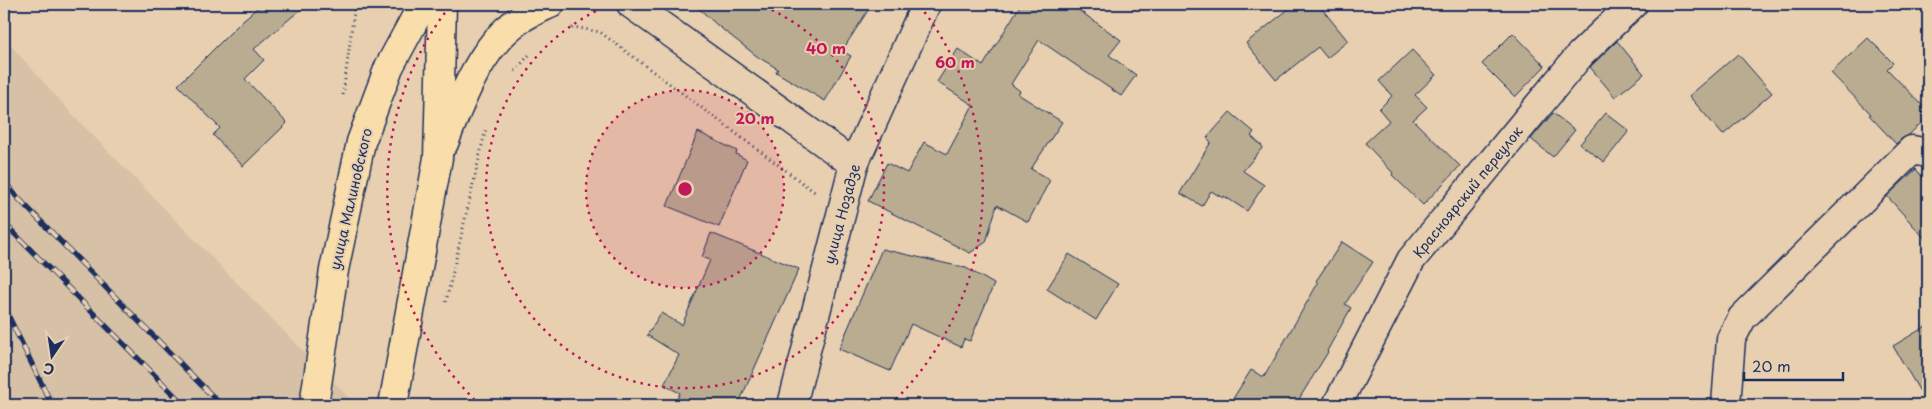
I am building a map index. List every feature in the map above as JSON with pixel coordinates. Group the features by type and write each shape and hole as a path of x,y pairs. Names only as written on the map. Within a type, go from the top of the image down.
{"highway":[{"name":"улица Малиновского","path":"314,405 334,270 361,142 389,67 422,4"},
{"path":"393,405 438,158 442,4"},
{"path":"438,158 463,95 492,45 518,20 550,4"}],"street":[{"path":"631,4 854,164"},
{"name":"улица Нозадзе","path":"792,405 854,164 926,4"},
{"name":"Красноярский переулок","path":"1337,405 1411,260 1580,55 1633,4"},
{"path":"1726,405 1732,339 1742,318 1912,150 1928,153"}],"path":[{"path":"566,31 574,27 600,32 813,192 845,199"},
{"path":"510,77 534,50"},
{"path":"444,309 486,126"}],"shaded area":[{"path":"4,38 72,114 356,405 4,405"}],"building":[{"path":"262,4 307,4 254,49 264,60 245,79 287,123 243,166 213,135 220,128 178,85 243,20"},
{"path":"694,4 872,4 842,51 851,56 825,101 776,72 778,69 758,57 717,25"},
{"path":"1021,4 1070,4 1121,40 1109,55 1136,75 1121,96 1039,40 1011,84 1020,91 1018,94 1062,122 1031,169 1050,180 1028,222 997,205 986,242 970,253 868,201 887,163 907,173 924,142 947,154 973,105 937,82 958,49 983,66"},
{"path":"1295,4 1318,4 1348,41 1327,58 1318,47 1276,80 1246,43"},
{"path":"1513,33 1545,66 1515,97 1482,64"},
{"path":"1868,38 1893,63 1887,69 1928,111 1928,116 1909,135 1896,144 1869,115 1871,114 1831,73"},
{"path":"1617,41 1644,74 1615,97 1590,67"},
{"path":"1412,50 1436,75 1415,95 1427,107 1413,120 1460,166 1423,205 1392,175 1393,173 1365,143 1389,121 1379,109 1392,96 1379,81"},
{"path":"1738,54 1772,93 1723,135 1689,96"},
{"path":"1230,112 1254,132 1251,136 1263,147 1243,171 1264,185 1247,211 1224,196 1223,198 1211,191 1202,206 1180,193 1211,142 1207,138"},
{"path":"1553,113 1575,130 1553,157 1531,139"},
{"path":"1606,113 1629,131 1604,162 1580,144"},
{"path":"698,132 737,151 736,154 747,160 719,227 667,206"},
{"path":"1916,169 1928,184 1928,242 1887,196"},
{"path":"711,233 799,269 738,405 674,405 680,393 664,385 679,355 647,335 661,313 682,325 710,260 702,257"},
{"path":"1342,242 1373,262 1345,304 1351,308 1328,352 1299,399 1309,405 1229,405 1251,370 1264,377 1318,283 1316,281"},
{"path":"882,249 966,268 994,284 970,341 964,339 961,347 911,324 890,371 839,349"},
{"path":"1069,254 1118,284 1096,320 1047,289"},
{"path":"1928,325 1928,405 1893,346"}],"railway":[{"path":"4,181 17,197 221,405"},
{"path":"4,223 184,405"},
{"path":"4,307 52,405"}]}
